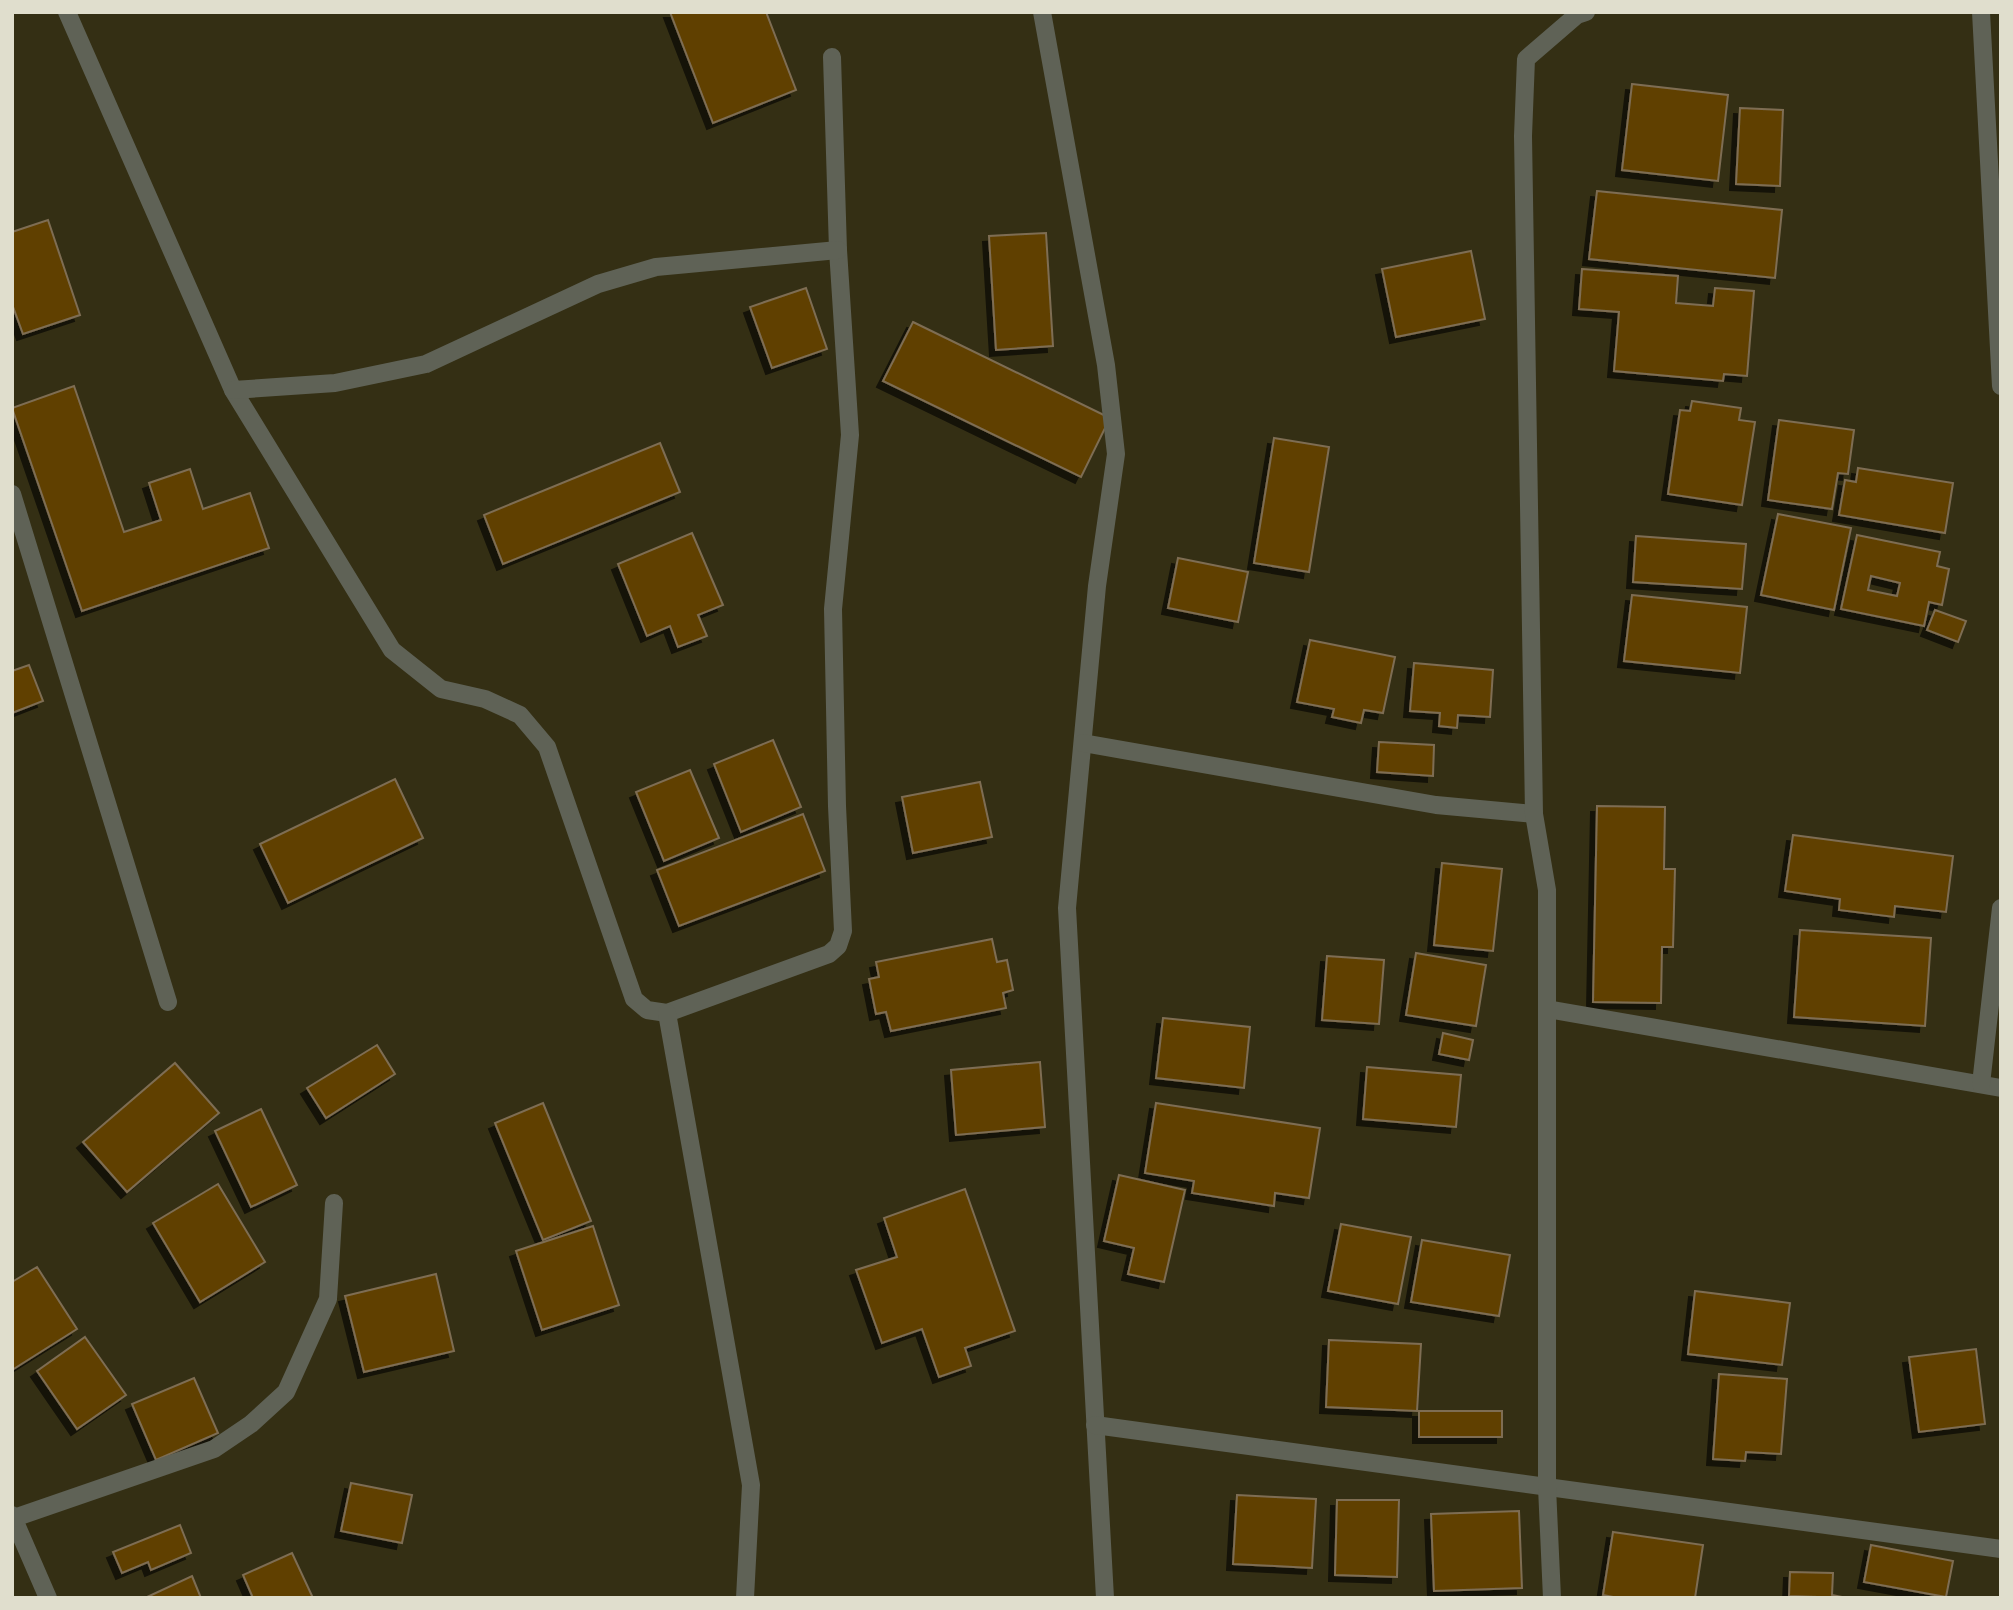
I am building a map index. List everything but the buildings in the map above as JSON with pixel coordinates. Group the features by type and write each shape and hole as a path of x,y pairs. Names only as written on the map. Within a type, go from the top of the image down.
{"street":[{"path":"67,12 233,390 392,650 441,689 485,699 520,715 547,747 634,999 647,1010 667,1013 829,954 838,946 842,931 833,609 850,435 838,250 832,57"},
{"path":"1042,12 1106,365 1116,454 1097,586 1067,908 1105,1598"},
{"path":"1552,1598 1547,1487 1547,890 1534,814 1523,136 1526,59 1577,15 1586,12"},
{"path":"1981,12 2001,386"},
{"path":"233,390 335,383 426,364 598,284 656,267 838,250"},
{"path":"12,494 168,1002"},
{"path":"1083,743 1436,805 1534,814"},
{"path":"1981,1084 2001,908"},
{"path":"1547,1009 2001,1088"},
{"path":"667,1013 751,1485 745,1598"},
{"path":"48,1598 13,1516 214,1450 251,1424 286,1392 328,1299 334,1203"},
{"path":"1095,1425 2001,1549"}]}
